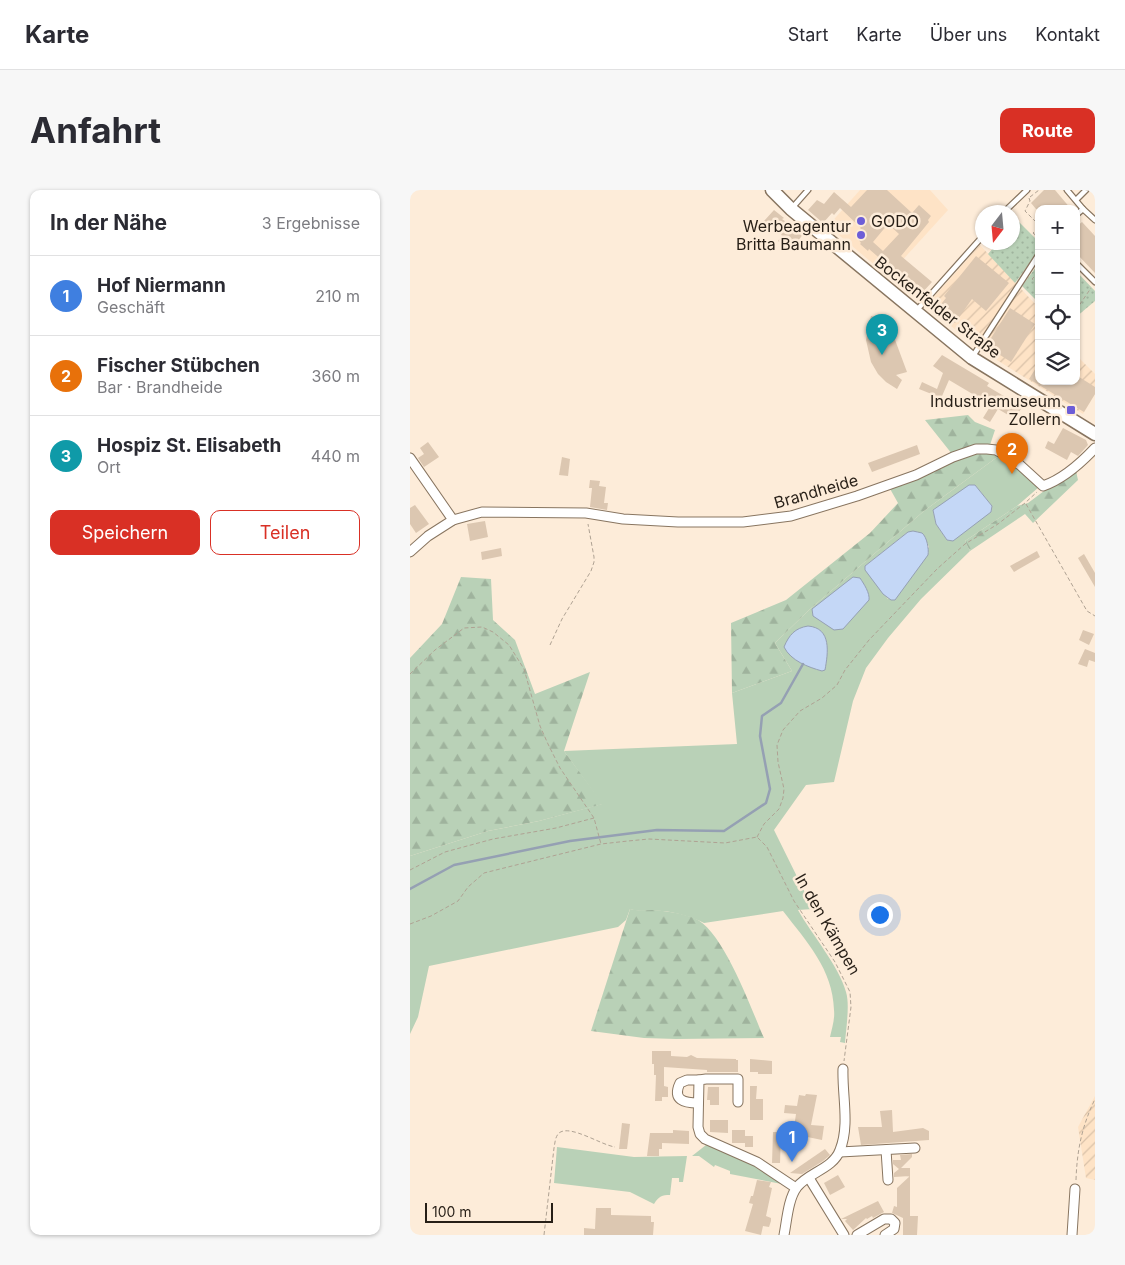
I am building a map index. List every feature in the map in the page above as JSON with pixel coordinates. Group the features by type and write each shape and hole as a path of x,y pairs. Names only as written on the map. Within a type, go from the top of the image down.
{"main road":[{"name":"Bockenfelder Straße","path":"772,190 791,209 972,358 1095,434"}],"street":[{"path":"1042,486 1055,481 1074,468 1095,448"},
{"name":"Brandheide","path":"410,552 428,536 453,520 473,513 491,511 586,513 622,519 678,522 773,520 857,496 916,475 953,457 976,449 996,450 1007,456 1020,465 1042,486"},
{"path":"410,458 453,520"},
{"path":"784,1235 796,1188 829,1165 840,1152 845,1127 843,1070"},
{"path":"698,1103 686,1103 678,1096 677,1092 680,1083 686,1080 738,1080 738,1102"},
{"path":"698,1080 698,1128 700,1134 757,1162 796,1188"},
{"path":"840,1152 915,1148"},
{"path":"886,1150 888,1180"},
{"path":"809,1178 844,1235"},
{"path":"1072,1235 1075,1189"},
{"path":"857,1235 884,1219 891,1219 895,1223 894,1229 885,1235"}],"lane":[{"path":"791,209 808,190"},
{"path":"1068,190 1083,209 1095,220"},
{"path":"1076,200 1086,190"},
{"path":"1011,205 1026,191"},
{"path":"915,312 975,246"},
{"path":"972,358 1035,260"},
{"path":"1080,267 1095,282"}],"path":[{"path":"1030,198 1038,190 1040,193"},
{"path":"1026,191 1030,201 1025,212 1035,222"},
{"path":"1034,277 1032,279 1035,281"},
{"path":"1080,304 1095,282"},
{"path":"410,924 431,916 458,901 468,887 484,874 601,844 649,839 725,843 757,837 764,824 779,809 783,798 784,789 778,762 777,746 783,730 800,711 806,709 838,685 844,670 937,569 965,544 998,524 1026,503 1042,486"},
{"path":"1026,503 1087,611 1095,616"},
{"path":"550,645 562,619 594,562 586,513"},
{"path":"410,674 435,650 464,628 482,627 499,636 509,645 524,669 540,726 560,768 594,818 601,844"},
{"path":"410,870 445,852 493,839 556,828 594,818"},
{"name":"In den Kämpen","path":"757,837 768,847 794,901 835,962 850,992 851,1007 843,1070"},
{"path":"1075,1189 1079,1144 1095,1098"},
{"path":"544,1235 557,1136 563,1131 571,1131 581,1133 606,1145 615,1147"}],"shaded area":[{"path":"860,190 930,190 948,210 888,276 828,226"},
{"path":"976,250 985,250 1035,304 1035,384 981,350 926,306"},
{"path":"1080,359 1095,374 1095,394 1083,414 1037,385 1080,385"},
{"path":"1095,1096 1095,1180 1086,1178 1078,1127"}],"green space":[{"path":"1020,223 1035,238 1035,256 1015,283 988,254 991,250 1020,250"},
{"path":"1035,268 1035,299 1022,286"},
{"path":"1080,275 1095,291 1095,301 1080,314"},
{"path":"968,415 975,422 995,430 990,445 952,454 925,420"},
{"path":"978,450 1000,455 924,511 809,610 775,643 792,671 732,693 731,623 786,600 870,533 898,503 889,487"},
{"path":"1000,455 1017,466 1039,487 1017,506 965,541 970,551 921,599 888,638 866,668 853,701 834,782 806,785 774,830 813,909 798,910 843,982 848,1010 845,1043 840,1042 841,1037 830,1037 834,1010 829,981 817,956 783,911 704,923 673,912 630,909 626,920 618,927 429,966 418,1017 410,1034 410,856 488,831 539,821 602,804 564,751 737,744 732,693 792,671 775,643 809,610 924,511","holes":["975,485 992,506 991,512 947,540 936,524 933,510","908,532 924,536 929,547 888,599 865,566"]},
{"path":"1076,471 1078,480 1033,523 1025,514 970,551 965,541 1017,506 1028,503"},
{"path":"461,577 491,579 493,620 515,640 535,694 590,672 564,751 603,804 539,821 488,831 410,856 410,658 442,624"},
{"path":"630,909 658,910 679,914 694,918 705,925 715,937 735,971 764,1038 644,1038 591,1031"},
{"path":"709,1144 757,1167 782,1182 782,1184 730,1174 730,1171 715,1165 714,1167 699,1156 692,1156"},
{"path":"557,1147 634,1157 687,1156 683,1182 679,1182 679,1178 672,1178 670,1195 661,1196 654,1204 630,1192 554,1183"}],"water":[{"path":"969,485 975,485 992,506 991,512 953,541 947,540 936,524 933,510"},
{"path":"913,531 924,535 928,555 895,600 891,600 883,594 865,570 865,566 908,532"},
{"path":"853,577 860,578 868,592 869,600 843,629 834,630 813,616 812,609"},
{"path":"808,626 816,628 825,636 827,656 825,670 811,668 800,663 784,647 793,633 799,628"}],"building":[{"path":"867,190 887,190 912,213 919,205 931,216 928,220 929,222 901,256 932,282 921,294 869,249 868,251 860,244 855,235 861,228 840,208 834,215 832,213 823,223 808,210 817,200 824,204 834,192 851,207","holes":["888,224 899,234 883,251 873,242"]},
{"path":"1044,190 1055,190 1068,205 1035,205 1035,208 1031,203"},
{"path":"774,210 784,218 782,219 803,234 792,250 778,241 782,235 764,221"},
{"path":"1082,222 1095,236 1095,273 1080,257 1080,224"},
{"path":"976,256 1009,283 986,311 972,299 955,323 937,309 946,298 944,296"},
{"path":"1010,308 1035,324 1011,362 986,346"},
{"path":"871,316 881,319 876,336 891,329 907,372 896,375 902,380 897,389 878,374 871,362 866,340"},
{"path":"942,355 989,383 987,386 1022,407 1015,419 998,409 990,422 983,418 991,405 949,380 939,403 932,400 934,395 919,389 922,382 937,389 943,373 933,366"},
{"path":"1035,369 1035,383 1029,379"},
{"path":"1080,378 1095,387 1095,394 1084,412 1039,385 1080,385"},
{"path":"1063,428 1086,440 1088,445 1078,456 1071,452 1067,460 1045,448 1048,441 1054,444"},
{"path":"428,442 439,457 424,467 418,458 424,454 420,448"},
{"path":"917,445 920,454 872,472 868,463"},
{"path":"562,457 570,459 568,476 559,475"},
{"path":"590,480 600,481 599,486 606,487 604,503 608,503 607,510 590,507 592,488 589,488"},
{"path":"415,505 429,524 416,533 410,524 410,508"},
{"path":"485,521 488,537 470,541 467,524"},
{"path":"501,548 502,556 482,560 481,552"},
{"path":"1037,551 1040,557 1014,572 1010,566"},
{"path":"1084,554 1095,573 1095,587 1078,558"},
{"path":"1083,630 1094,634 1089,645 1079,640"},
{"path":"1085,649 1095,653 1095,662 1089,660 1087,667 1078,664"},
{"path":"652,1051 671,1051 671,1056 687,1057 691,1055 697,1058 736,1059 738,1060 738,1072 707,1072 707,1070 664,1067 664,1086 668,1087 668,1097 662,1097 662,1101 655,1101 656,1075 654,1075 654,1064 652,1064"},
{"path":"750,1059 772,1061 772,1074 750,1072"},
{"path":"750,1086 757,1086 756,1099 763,1099 763,1120 750,1120"},
{"path":"708,1087 719,1087 719,1105 710,1105 710,1100 707,1100"},
{"path":"806,1094 817,1095 811,1125 824,1126 822,1140 793,1134 796,1114 784,1113 785,1105 797,1106 799,1095 805,1096"},
{"path":"892,1110 893,1132 923,1128 929,1131 929,1140 861,1145 858,1127 882,1127 880,1111"},
{"path":"710,1120 728,1120 728,1133 710,1132"},
{"path":"622,1123 630,1124 627,1149 619,1149"},
{"path":"673,1130 689,1131 689,1144 662,1143 662,1149 659,1149 659,1156 647,1156 650,1133 673,1133"},
{"path":"732,1130 745,1130 745,1136 753,1136 753,1147 745,1147 745,1143 732,1143"},
{"path":"773,1132 781,1132 780,1163 772,1163"},
{"path":"825,1149 830,1155 823,1161 802,1174 790,1173"},
{"path":"912,1154 912,1157 901,1168 910,1168 910,1176 894,1177 894,1173 899,1169 893,1164 893,1160 901,1160 900,1155"},
{"path":"838,1175 845,1187 830,1195 824,1183"},
{"path":"910,1176 910,1216 918,1216 917,1235 903,1235 903,1218 892,1213 894,1206 897,1207 897,1188"},
{"path":"757,1180 771,1182 769,1187 772,1188 766,1216 771,1218 771,1221 769,1227 763,1226 761,1235 745,1231 753,1204 749,1203"},
{"path":"878,1201 884,1212 873,1218 872,1216 866,1218 853,1230 845,1221 847,1219 841,1219"},
{"path":"596,1208 611,1208 611,1215 651,1216 651,1222 654,1222 653,1235 584,1235 584,1228 595,1229"}],"waterway":[{"path":"410,889 454,865 570,841 657,830 724,831 766,803 770,789 760,736 762,716 781,703 803,664"}],"place":[{"name":"GODO","path":"861,221"},
{"name":"Werbeagentur Britta Baumann","path":"861,235"},
{"name":"Hospiz St. Elisabeth","path":"882,355"},
{"name":"Industriemuseum Zollern","path":"1071,410"},
{"name":"Fischer Stübchen","path":"1012,474"},
{"name":"Hof Niermann","path":"792,1162"}]}
